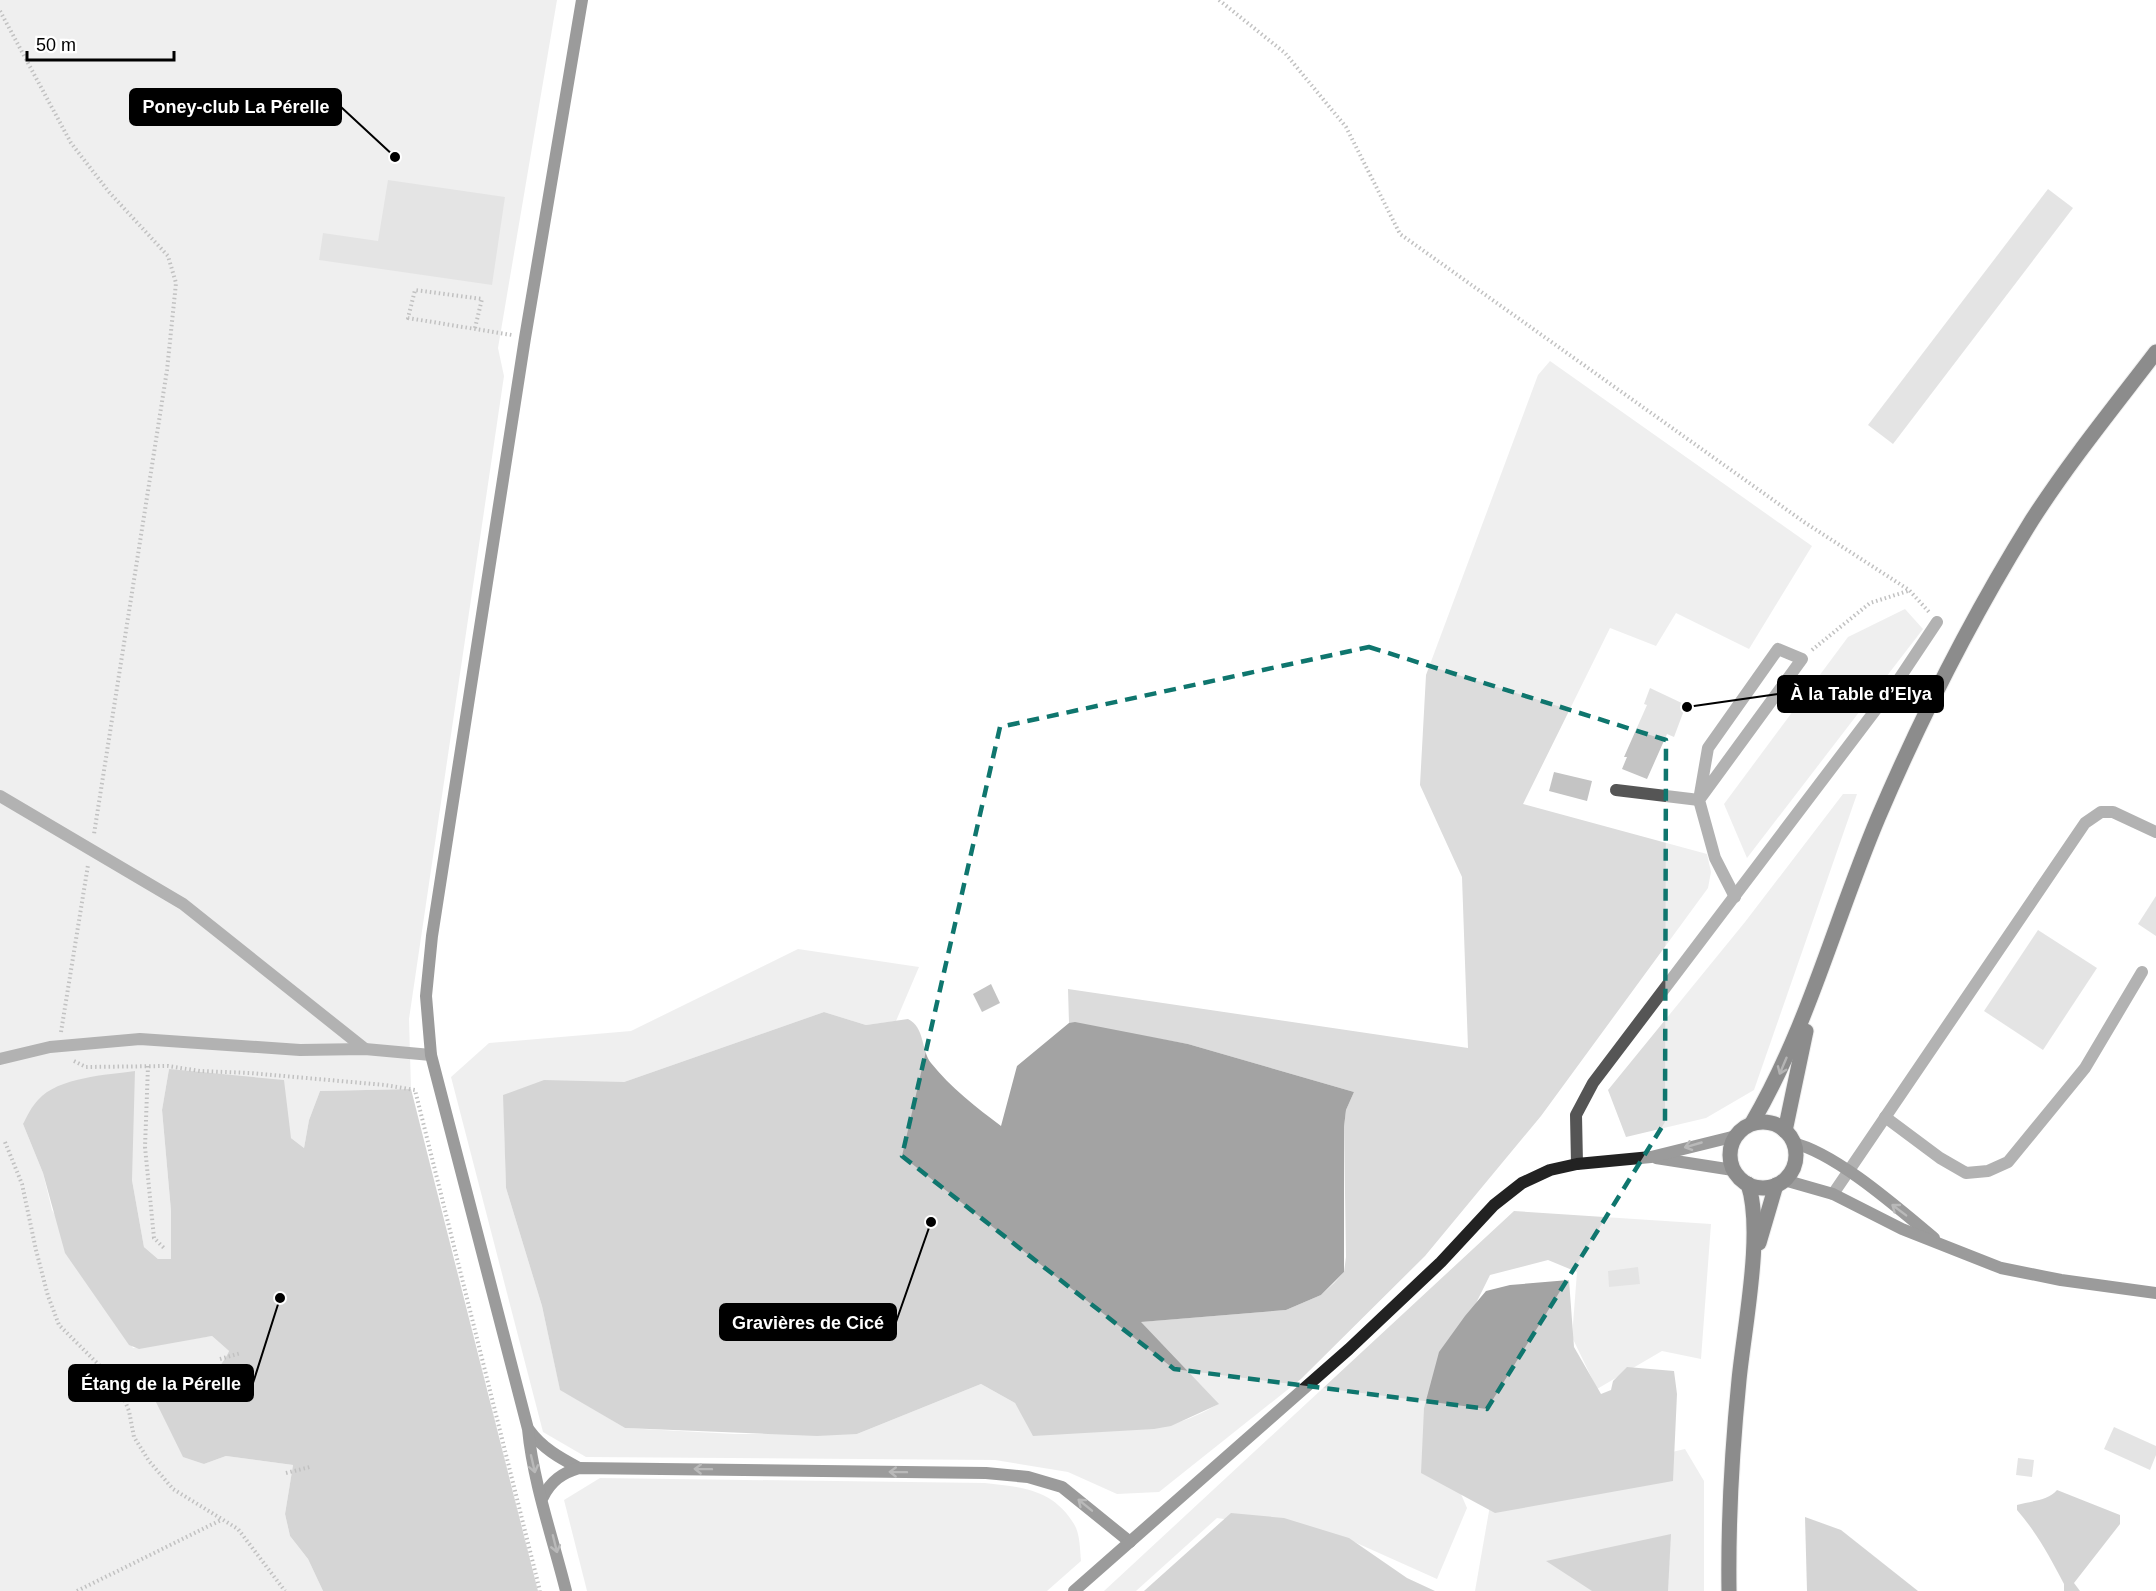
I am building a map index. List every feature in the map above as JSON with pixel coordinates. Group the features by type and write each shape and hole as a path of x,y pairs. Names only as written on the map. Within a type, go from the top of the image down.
{"main road":[{"path":"566,1591 543,1497 531,1464 528,1429 432,1055 426,996 432,936 525,338 582,0"},
{"path":"1074,1591 1349,1349 1441,1262 1494,1205 1522,1183 1550,1170 1577,1164 1651,1157 1736,1136 1752,1124 1778,1079 1814,993 1846,899 1878,818 1953,657 2033,519 2080,451 2156,352"},
{"path":"1751,1275 1780,1182 1794,1162 1789,1137 1814,993"},
{"path":"1752,1124 1770,1122 1789,1137 1848,1172 1944,1246"},
{"path":"1733,1170 1730,1152 1736,1136"},
{"path":"1651,1157 1733,1170 1748,1184 1757,1187 1780,1182 1833,1194 1944,1246 2001,1268 2061,1280 2156,1293"},
{"path":"1729,1591 1731,1453 1751,1275 1755,1204 1748,1184"},
{"path":"528,1429 536,1440 555,1455 579,1468"},
{"path":"543,1497 548,1487 563,1473 579,1468 986,1473 1028,1477 1062,1487 1130,1542"}],"street":[{"path":"1577,1164 1576,1115 1593,1083 1899,679 1937,622"},
{"path":"1699,800 1802,659 1778,649 1708,748 1699,800 1715,858 1735,897"},
{"path":"1616,790 1699,800"},
{"path":"0,796 183,904 366,1049"},
{"path":"1833,1194 2085,823 2101,812 2113,812 2156,832"},
{"path":"1885,1117 1940,1158 1966,1173 1988,1171 2008,1162 2085,1068 2142,972"},
{"path":"0,1059 59,1046 140,1040 300,1050 366,1049 432,1055"}],"path":[{"path":"1219,0 1285,53 1346,127 1400,234 1804,522 1909,591 1937,622"},
{"path":"0,11 72,143 109,192 168,256 176,283 167,370 114,718 59,1046"},
{"path":"475,328 482,299 415,290 408,318 525,338"},
{"path":"1802,659 1869,603 1909,591"},
{"path":"68,1058 86,1067 147,1066 298,1077 415,1090 540,1591"},
{"path":"147,1066 146,1173 154,1239 164,1248"},
{"path":"4,1142 22,1184 48,1296 59,1325 118,1384 129,1411 134,1437 148,1461 173,1489 237,1529 285,1591"},
{"path":"220,1359 241,1353"},
{"path":"286,1473 310,1467"},
{"path":"77,1591 221,1520"}],"highlighted area":[{"path":"1369,647 1666,740 1665,1122 1487,1409 1174,1369 902,1156 1000,727"}],"shaded area":[{"path":"0,0 557,0 498,348 504,376 409,1019 411,1089 320,1091 309,1120 304,1148 291,1138 169,1069 162,1110 171,1211 171,1259 158,1259 144,1247 132,1180 132,1145 23,1124 43,1173 52,1210 133,1348 212,1336 229,1351 214,1374 209,1390 170,1390 154,1398 204,1464 226,1456 293,1465 285,1514 290,1536 308,1559 323,1591 0,1591"},
{"path":"1550,361 1812,546 1749,649 1676,613 1656,646 1610,628 1523,804 1707,854 1711,872 1708,888 1541,1116 1425,1256 1301,1379 1159,1492 1117,1494 1068,1472 995,1460 586,1457 543,1432 451,1077 489,1043 631,1031 798,949 919,967 896,1021 866,1025 824,1012 624,1082 588,1082 504,1119 506,1188 542,1306 560,1389 625,1428 735,1434 857,1434 981,1384 1015,1403 1020,1411 1097,1426 1145,1429 1193,1417 1218,1404 1140,1322 1286,1310 1321,1295 1334,1283 1344,1272 1346,1257 1344,1127 1346,1110 1354,1092 1188,1044 1069,1023 1068,989 1468,1048 1462,877 1420,785 1426,675 1538,375"},
{"path":"1905,609 1923,629 1747,858 1724,804 1848,637"},
{"path":"1843,794 1857,794 1754,1090 1706,1118 1626,1137 1608,1090 1745,922"},
{"path":"824,1012 866,1025 908,1019 917,1027 928,1058 938,1072 964,1097 1001,1126 1017,1066 1069,1023 1075,1022 1188,1044 1354,1092 1346,1110 1344,1127 1344,1272 1321,1295 1286,1310 1141,1322 1219,1404 1171,1426 1033,1436 1015,1403 981,1384 857,1434 817,1436 625,1428 560,1390 542,1306 506,1188 503,1095 544,1080 624,1082"},
{"path":"169,1069 284,1080 291,1138 304,1148 309,1120 320,1091 411,1089 538,1591 323,1591 308,1559 290,1536 285,1514 293,1465 226,1456 204,1464 183,1457 154,1398 170,1390 209,1389 212,1379 229,1351 212,1336 139,1349 129,1345 65,1253 43,1173 23,1124 38,1100 58,1086 84,1078 135,1071 132,1180 144,1247 158,1259 171,1259 171,1211 162,1110"},
{"path":"1514,1211 1711,1224 1701,1359 1662,1351 1597,1389 1572,1337 1577,1272 1548,1260 1490,1275 1424,1408 1467,1508 1437,1579 1341,1536 1217,1518 1136,1591 1104,1591"},
{"path":"1569,1280 1574,1347 1601,1394 1611,1390 1613,1381 1627,1367 1674,1371 1677,1394 1673,1481 1495,1513 1421,1473 1424,1408 1439,1352 1486,1291 1510,1285"},
{"path":"1685,1449 1704,1481 1704,1591 1475,1591 1492,1494"},
{"path":"600,1478 985,1483 1011,1486 1046,1497 1066,1512 1077,1532 1081,1561 1047,1591 587,1591 564,1500"},
{"path":"2057,1490 2120,1515 2120,1524 2074,1583 2080,1591 2064,1591 2064,1584 2048,1555 2031,1527 2017,1510 2017,1505 2044,1499"},
{"path":"1231,1513 1284,1518 1349,1538 1407,1578 1435,1591 1144,1591"},
{"path":"1805,1517 1841,1530 1918,1591 1807,1591"},
{"path":"1671,1534 1668,1591 1592,1591 1546,1561"}],"building":[{"path":"388,180 505,197 492,285 319,260 323,233 378,241"},
{"path":"2048,189 2073,208 1893,444 1868,425"},
{"path":"1650,688 1686,705 1674,737 1667,734 1647,779 1622,769 1627,757 1624,757 1647,705 1644,704"},
{"path":"1554,772 1592,781 1587,801 1549,791"},
{"path":"2156,896 2156,936 2138,924"},
{"path":"2038,930 2097,968 2043,1050 1984,1011"},
{"path":"991,984 1000,1003 982,1012 973,994"},
{"path":"1638,1267 1640,1284 1609,1287 1608,1271"},
{"path":"2114,1427 2156,1446 2156,1455 2150,1470 2104,1449"},
{"path":"2018,1458 2034,1460 2032,1477 2016,1475"}],"place":[{"name":"Poney-club La Pérelle","path":"395,157"},
{"name":"À la Table d’Elya","path":"1687,707"},
{"name":"Gravières de Cicé","path":"931,1222"},
{"name":"Étang de la Pérelle","path":"280,1298"}]}
